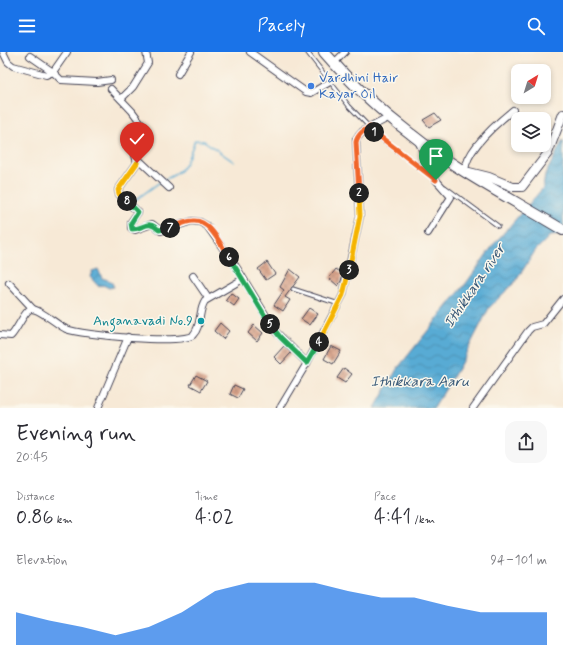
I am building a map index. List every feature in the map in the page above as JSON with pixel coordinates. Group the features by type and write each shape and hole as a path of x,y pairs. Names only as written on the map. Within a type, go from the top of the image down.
{"highway":[{"path":"324,52 334,64 390,117 418,139 465,171 563,230"}],"main road":[{"path":"465,171 489,177 513,187 522,187 548,153 563,114"}],"street":[{"path":"3,52 8,62 13,66 46,75 53,72 67,52"},
{"path":"121,99 133,87 148,63 146,52"},
{"path":"178,74 192,52"},
{"path":"250,52 306,92 311,93 330,82"},
{"path":"334,64 346,52"},
{"path":"30,56 53,72 61,80 97,82 111,80"},
{"path":"111,89 143,123 144,127 142,132 132,143 137,158 137,165 118,190 119,194 138,210 138,214 131,223 131,228 135,230 152,224 161,231 192,221 202,222 210,229 276,332 307,363"},
{"path":"465,171 465,162 482,140 513,110"},
{"path":"280,408 307,363 344,290 360,216 356,142 359,134 390,117"},
{"path":"418,139 436,180 451,197 428,233"},
{"path":"137,158 169,188"},
{"path":"193,276 208,298"},
{"path":"9,283 33,309 67,329 160,340 186,339 192,336 198,327 201,307 208,298 243,279"},
{"path":"473,408 528,331 543,324 563,299"},
{"path":"0,335 11,336 28,311 33,309"},
{"path":"98,408 128,337"}],"lane":[{"path":"307,52 349,106 379,137 498,226"},
{"path":"293,289 338,304"}],"water":[{"name":"Ithikkara Aaru","path":"563,140 563,229 561,235 550,236 535,251 516,281 489,308 459,367 434,408 375,408 397,369 467,282 494,244 543,188 545,175"},
{"path":"98,269 102,278 111,281 114,287 109,288 103,285 99,287 90,277 92,271"}],"building":[{"path":"435,113 441,120 429,127 423,120"},
{"path":"267,262 275,274 266,280 258,269"},
{"path":"290,269 300,277 285,297 290,300 283,311 274,305 284,290 280,287"},
{"path":"336,269 343,274 338,286 329,278"},
{"path":"231,293 239,299 234,306 226,300"},
{"path":"309,308 318,314 310,325 301,319"},
{"path":"220,323 229,331 223,339 214,331"},
{"path":"254,325 263,333 257,341 248,333"},
{"path":"284,346 291,353 281,364 274,357"},
{"path":"331,346 341,351 333,364 324,359"},
{"path":"344,368 352,374 345,383 337,378"},
{"path":"196,375 207,381 201,391 190,385"},
{"path":"234,385 243,389 238,398 230,394"}],"waterway":[{"path":"163,180 177,173 185,165 195,140 204,141 234,162"},
{"path":"134,201 160,182"}],"place":[{"name":"Vardhini Hair Kayar Oil","path":"311,86"},
{"name":"Anganavadi No.9","path":"201,321"}],"route":[{"path":"137,163 118,190 119,194 138,210 137,216 131,222 131,228 135,230 152,224 161,231 192,221 202,222 210,229 276,332 307,363 343,295 360,216 355,144 358,135 370,127 379,137 436,180"}],"water label":[{"name":"Ithikkara river","path":"475,286"}]}
